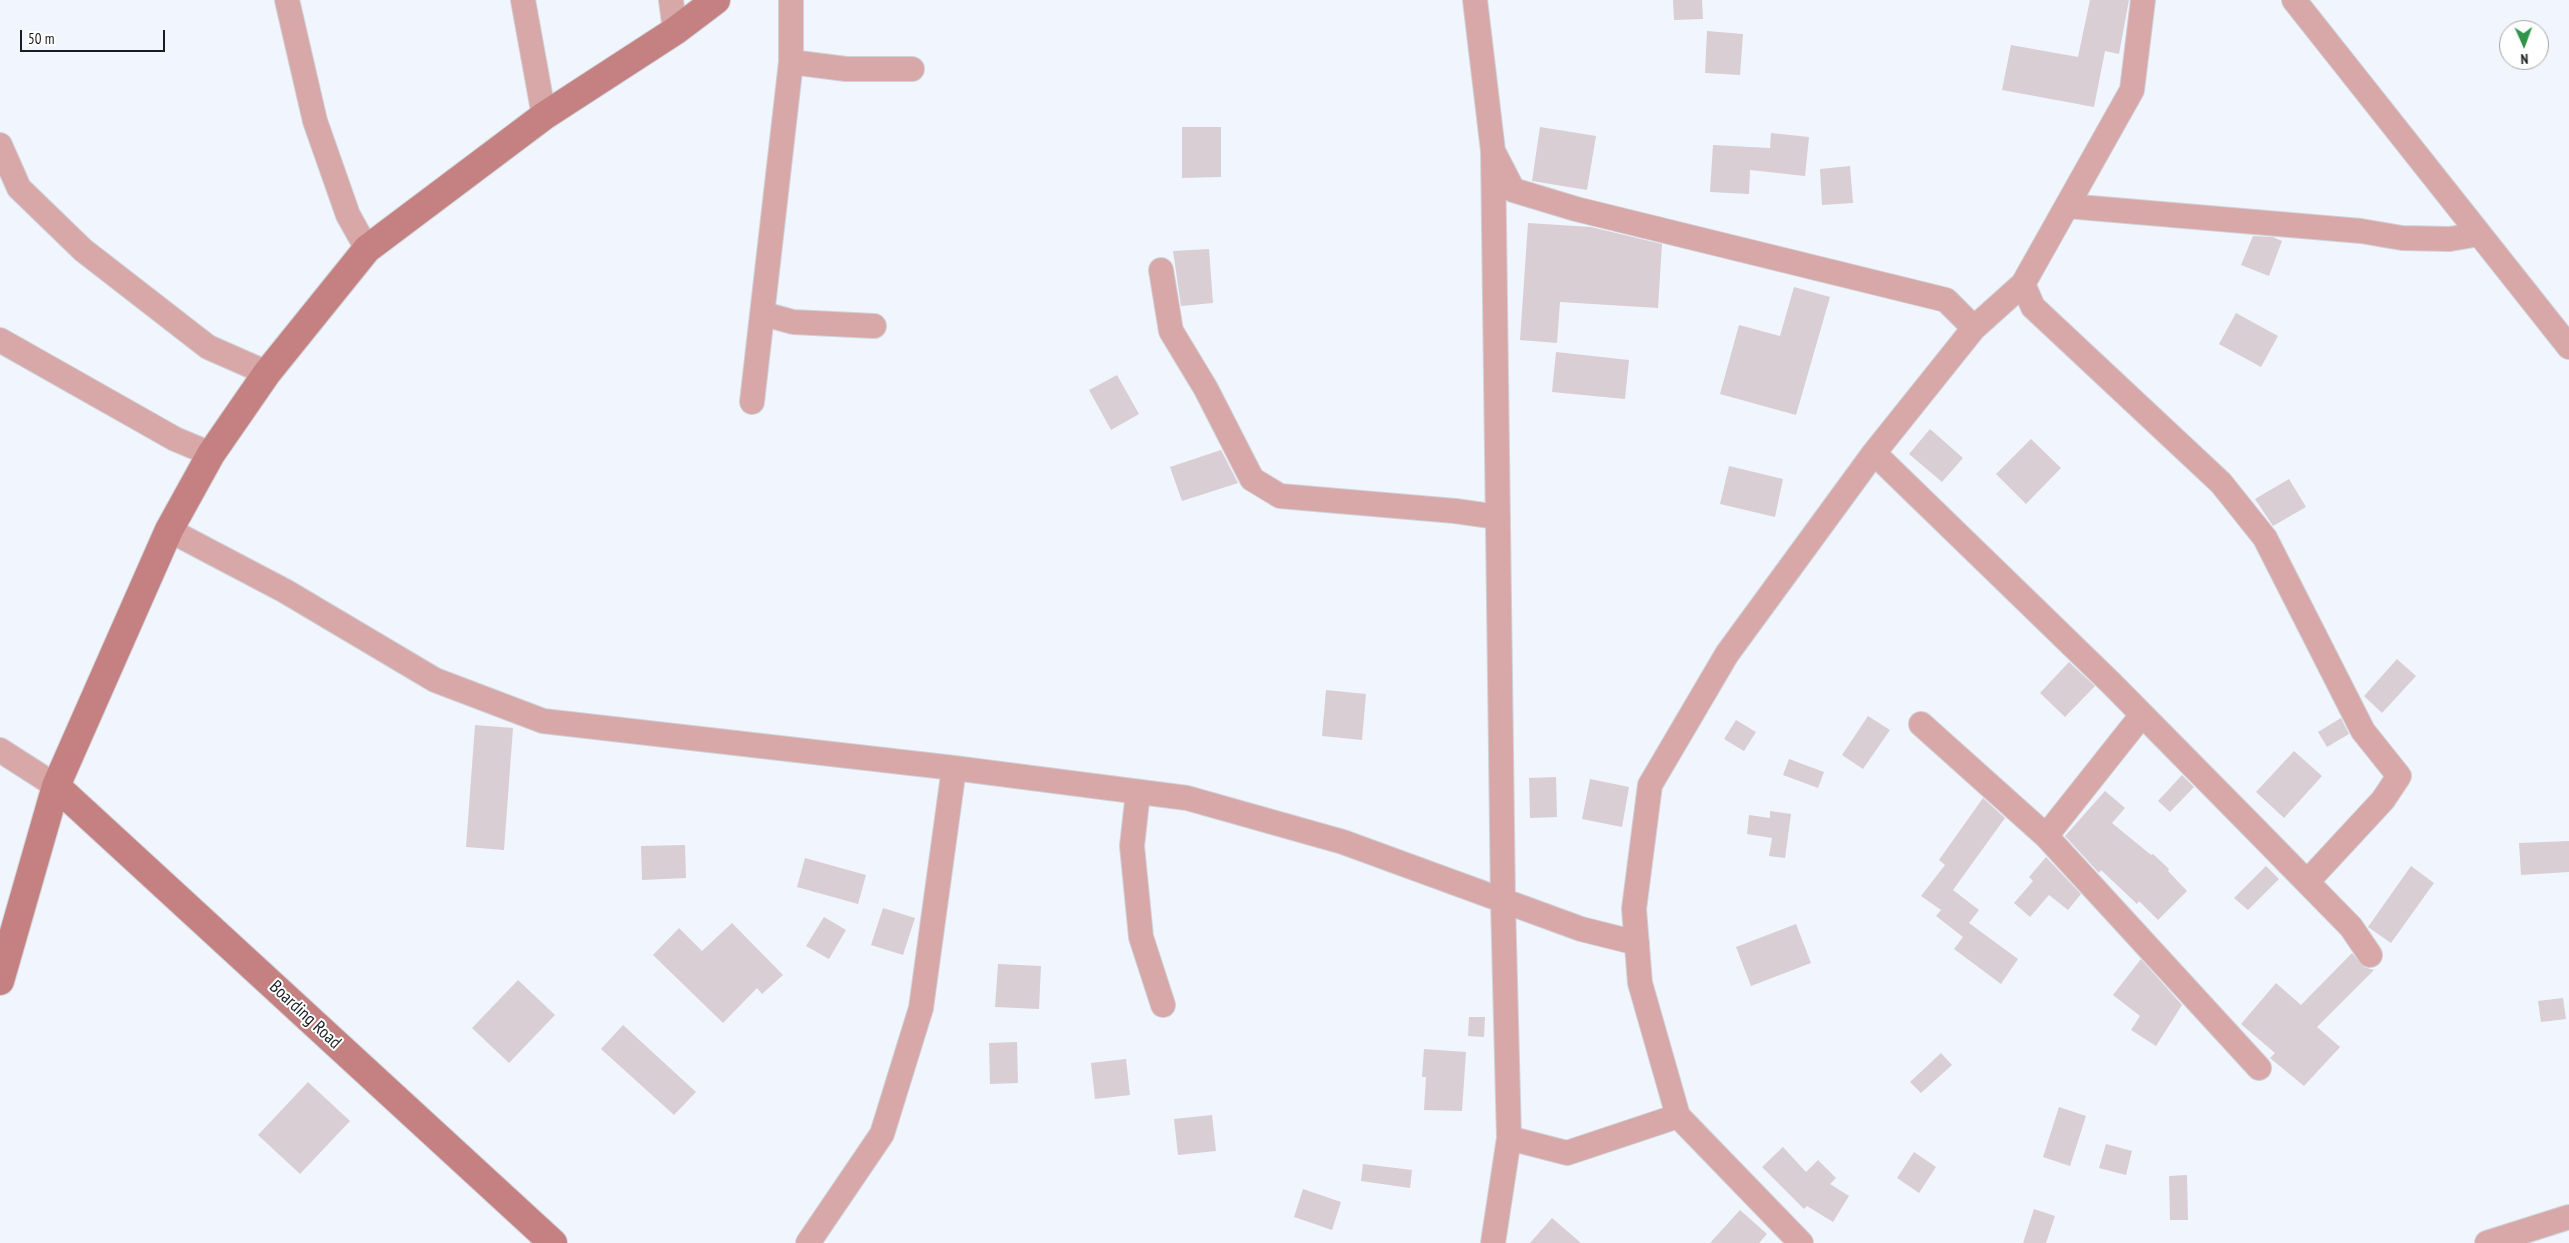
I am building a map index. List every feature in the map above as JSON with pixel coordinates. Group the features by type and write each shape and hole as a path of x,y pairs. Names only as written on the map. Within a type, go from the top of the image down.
{"main road":[{"path":"0,981 4,951 56,786 168,530 211,454 267,372 367,249 544,116 675,31 716,0"},
{"name":"Boarding Road","path":"56,786 554,1243"}],"street":[{"path":"287,0 314,121 348,215 367,249"},
{"path":"523,0 544,116"},
{"path":"671,0 675,31"},
{"path":"752,402 764,314 791,62 791,0"},
{"path":"1475,0 1493,151 1503,902 1510,1138 1492,1243"},
{"path":"1801,1243 1678,1116 1640,983 1634,908 1650,785 1727,654 1874,453 1974,328 2024,284 2132,90 2143,0"},
{"path":"2294,0 2569,347"},
{"path":"791,62 846,69 912,69"},
{"path":"0,145 19,188 83,250 208,347 267,372"},
{"path":"1493,151 1513,190 1576,209 1946,300 1974,328"},
{"path":"2067,206 2362,231 2402,238 2450,239 2479,234"},
{"path":"1161,270 1171,331 1206,389 1252,479 1280,496 1455,511 1498,518"},
{"path":"2024,284 2034,307 2221,484 2265,538 2363,731 2399,776 2382,800 2307,882"},
{"path":"764,314 793,322 874,326"},
{"path":"0,340 175,439 211,454"},
{"path":"1874,453 2142,715 2351,927 2370,955"},
{"path":"168,530 285,591 435,680 544,721 954,768 1187,798 1343,842 1581,930 1637,943"},
{"path":"2046,836 2142,715"},
{"path":"1921,724 2046,836 2259,1068"},
{"path":"0,750 56,786"},
{"path":"808,1243 882,1134 916,1026 921,1008 954,768"},
{"path":"1138,792 1132,846 1141,937 1163,1005"},
{"path":"1510,1138 1567,1153 1678,1116"},
{"path":"2487,1243 2521,1238 2569,1217"}],"building":[{"path":"1673,0 1702,0 1703,19 1674,20"},
{"path":"2090,0 2129,0 2119,54 2105,51 2094,107 2002,90 2011,45 2078,57"},
{"path":"1707,31 1743,34 1740,75 1705,73"},
{"path":"1182,127 1221,127 1221,177 1182,178"},
{"path":"1540,127 1596,136 1587,190 1532,181"},
{"path":"1771,133 1809,137 1805,176 1750,170 1749,194 1710,192 1713,145 1770,148"},
{"path":"1850,166 1853,203 1822,205 1820,169"},
{"path":"1528,223 1591,227 1662,244 1658,308 1560,302 1557,343 1520,340"},
{"path":"2253,236 2273,237 2282,241 2269,276 2241,265"},
{"path":"1209,249 1213,303 1181,306 1173,251"},
{"path":"1794,287 1830,297 1796,415 1720,394 1739,325 1780,336"},
{"path":"2236,313 2278,336 2261,367 2219,344"},
{"path":"1556,352 1629,360 1625,399 1552,392"},
{"path":"1117,375 1139,414 1111,430 1089,390"},
{"path":"1930,429 1963,458 1942,482 1909,454"},
{"path":"2031,439 2061,468 2026,504 1996,474"},
{"path":"1221,450 1238,483 1182,501 1170,467"},
{"path":"1729,466 1783,479 1775,517 1720,504"},
{"path":"2289,479 2306,507 2273,526 2255,499"},
{"path":"2397,659 2416,676 2382,713 2364,696"},
{"path":"2069,662 2095,686 2065,717 2040,693"},
{"path":"1326,690 1366,694 1362,740 1322,736"},
{"path":"1868,716 1890,730 1863,769 1842,755"},
{"path":"2341,718 2349,734 2327,747 2318,732"},
{"path":"1736,720 1756,732 1744,751 1724,739"},
{"path":"475,725 513,728 504,850 466,847"},
{"path":"2294,751 2322,776 2284,818 2256,792"},
{"path":"1789,759 1824,772 1818,788 1783,775"},
{"path":"2182,775 2194,787 2170,812 2158,801"},
{"path":"1556,777 1557,817 1530,818 1529,778"},
{"path":"1590,779 1629,787 1622,827 1582,819"},
{"path":"2105,791 2125,808 2112,823 2151,855 2153,854 2169,869 2168,871 2187,891 2158,920 2139,901 2137,904 2101,870 2099,873 2065,836"},
{"path":"1983,798 2005,818 1953,890 1979,910 1969,923 2018,959 2001,984 1954,949 1963,937 1936,916 1941,910 1921,896 1945,865 1939,860"},
{"path":"1770,811 1791,814 1785,858 1769,856 1772,838 1747,834 1749,815 1770,818"},
{"path":"2569,841 2569,872 2521,875 2519,843"},
{"path":"685,845 686,878 642,880 641,846"},
{"path":"2046,857 2081,894 2068,910 2049,895 2030,917 2014,903 2033,881 2029,877"},
{"path":"805,858 866,875 858,904 797,887"},
{"path":"2266,866 2279,879 2248,910 2234,898"},
{"path":"2411,866 2434,883 2391,943 2368,927"},
{"path":"883,908 915,918 903,955 871,945"},
{"path":"824,917 846,930 829,959 806,946"},
{"path":"732,923 783,975 762,994 757,988 723,1023 653,955 679,928 702,951"},
{"path":"1796,924 1811,963 1751,986 1736,947"},
{"path":"2352,953 2364,967 2374,970 2317,1027 2340,1047 2304,1086 2270,1058 2275,1053 2241,1024 2276,983 2301,1005"},
{"path":"2141,959 2182,1005 2156,1046 2131,1030 2140,1016 2113,995"},
{"path":"998,964 1041,966 1039,1009 995,1007"},
{"path":"518,980 555,1015 509,1063 472,1028"},
{"path":"2563,998 2566,1019 2541,1022 2538,1001"},
{"path":"1469,1017 1485,1017 1484,1037 1468,1036"},
{"path":"623,1025 696,1092 674,1115 601,1049"},
{"path":"1017,1042 1018,1083 990,1084 989,1043"},
{"path":"1424,1049 1466,1052 1462,1111 1424,1110 1426,1077 1422,1077"},
{"path":"1941,1053 1952,1065 1921,1093 1910,1082"},
{"path":"1126,1059 1130,1095 1095,1099 1091,1063"},
{"path":"308,1082 350,1121 300,1174 258,1135"},
{"path":"2059,1107 2086,1116 2070,1166 2043,1157"},
{"path":"1212,1115 1216,1151 1178,1155 1174,1119"},
{"path":"2106,1144 2132,1151 2126,1175 2099,1168"},
{"path":"1783,1147 1806,1172 1818,1160 1836,1178 1830,1184 1849,1196 1833,1222 1807,1206 1804,1209 1762,1167"},
{"path":"1914,1152 1936,1167 1919,1193 1897,1178"},
{"path":"1363,1164 1412,1170 1410,1188 1361,1181"},
{"path":"2187,1175 2188,1220 2170,1220 2169,1176"},
{"path":"1303,1189 1341,1202 1332,1230 1294,1217"},
{"path":"2034,1209 2055,1216 2046,1243 2023,1243"},
{"path":"1740,1210 1767,1234 1759,1243 1710,1243"},
{"path":"1552,1218 1581,1243 1530,1243"}]}
